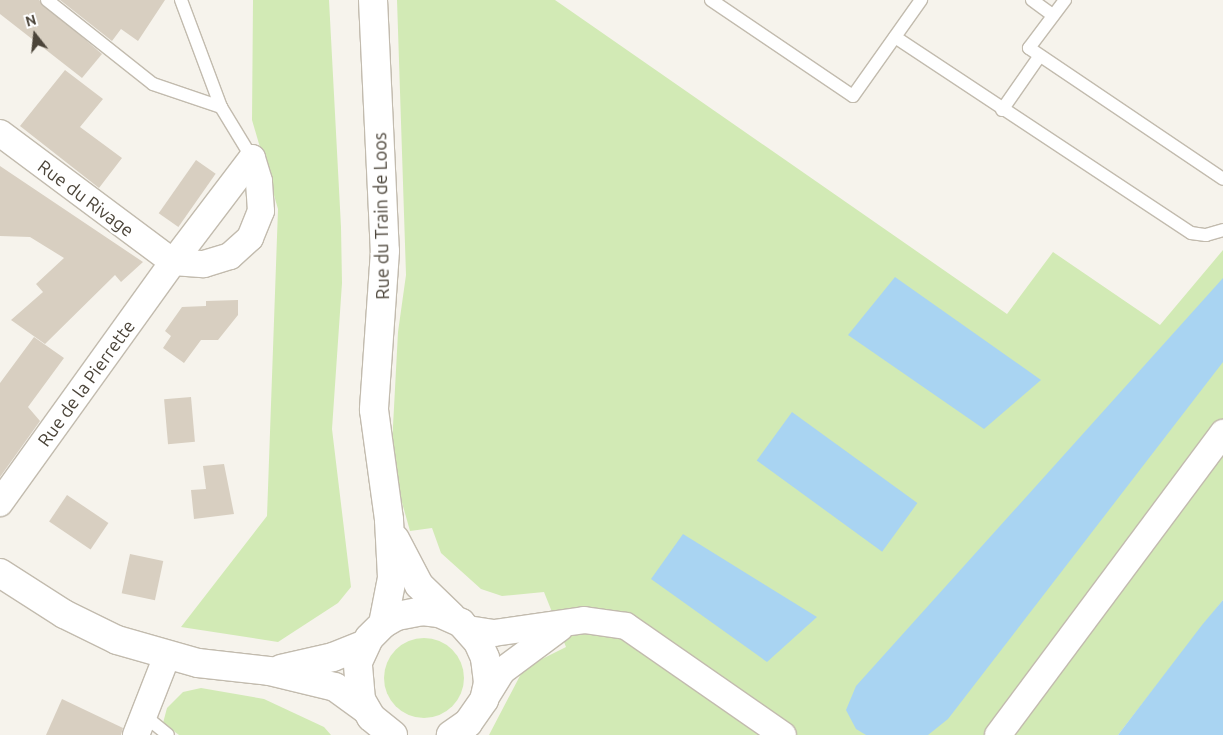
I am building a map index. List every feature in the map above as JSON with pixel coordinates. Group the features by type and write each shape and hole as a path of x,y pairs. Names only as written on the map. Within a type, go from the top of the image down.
{"street":[{"name":"Rue du Train de Loos","path":"365,709 356,671 374,634 392,578 389,520 374,410 385,251 373,0"},
{"name":"Rue du Rivage","path":"0,133 173,262"},
{"name":"Rue de la Pierrette","path":"0,503 173,262 252,158"},
{"path":"173,262 204,264 219,260 250,238 261,211 259,182 252,158"},
{"path":"998,735 1223,433"},
{"name":"Rue du Train de Loos","path":"389,520 419,585 461,624 485,658 488,683 477,717"},
{"path":"0,573 88,627 167,656 269,671 335,687 365,709 378,725 393,735"},
{"path":"269,671 333,657 374,634 405,613 422,610 494,633 599,619 626,626 784,735"},
{"path":"451,735 477,717 513,661 567,623"},
{"path":"141,726 167,656"}],"lane":[{"path":"47,0 154,84 221,107"},
{"path":"181,0 221,107 252,158"},
{"path":"710,0 853,96 921,0"},
{"path":"1032,0 1054,14"},
{"path":"1065,0 1029,48 1039,57 1223,179"},
{"path":"895,37 1002,110 1191,233 1206,235 1223,230"},
{"path":"1002,110 1039,57"},
{"path":"141,726 168,735"}],"green space":[{"path":"253,0 329,0 341,227 342,283 332,429 351,587 338,603 278,642 181,627 267,516 278,209 252,120"},
{"path":"397,0 555,0 1007,314 1053,252 1160,325 1223,250 1223,600 1118,735 489,735 524,668 566,647 544,592 502,596 481,589 441,553 432,528 410,531 401,499 392,445 398,332 406,275"},
{"path":"416,638 432,638 453,649 464,670 464,686 453,707 432,718 416,718 402,712 390,700 384,686 384,670 390,656 402,644"},
{"path":"201,688 264,699 324,727 331,735 179,735 163,723 167,708 183,692"}],"water":[{"path":"895,277 1041,380 984,429 848,335"},
{"path":"1223,278 1223,362 948,719 928,735 866,735 856,729 846,710 856,686"},
{"path":"792,412 917,503 882,552 757,461"},
{"path":"683,534 817,617 767,662 651,579"},
{"path":"1223,600 1223,735 1118,735 1202,625"}],"building":[{"path":"0,0 39,0 102,54 82,78 0,14"},
{"path":"60,0 165,0 138,41 121,29 112,41"},
{"path":"65,70 103,99 80,127 122,158 99,188 20,126"},
{"path":"196,160 216,174 178,227 159,213"},
{"path":"0,166 143,262 121,282 115,275 45,344 11,320 43,292 36,284 64,258 30,237 0,236"},
{"path":"238,300 238,315 218,340 201,340 184,363 163,348 171,336 165,331 182,307 206,306 206,301"},
{"path":"34,337 64,358 28,407 40,421 0,477 0,383"},
{"path":"191,397 195,442 168,444 164,399"},
{"path":"224,464 234,514 194,519 191,490 206,489 203,466"},
{"path":"67,495 108,523 91,549 49,522"},
{"path":"130,554 163,561 155,600 122,593"},
{"path":"62,699 123,728 121,735 46,735"}]}
